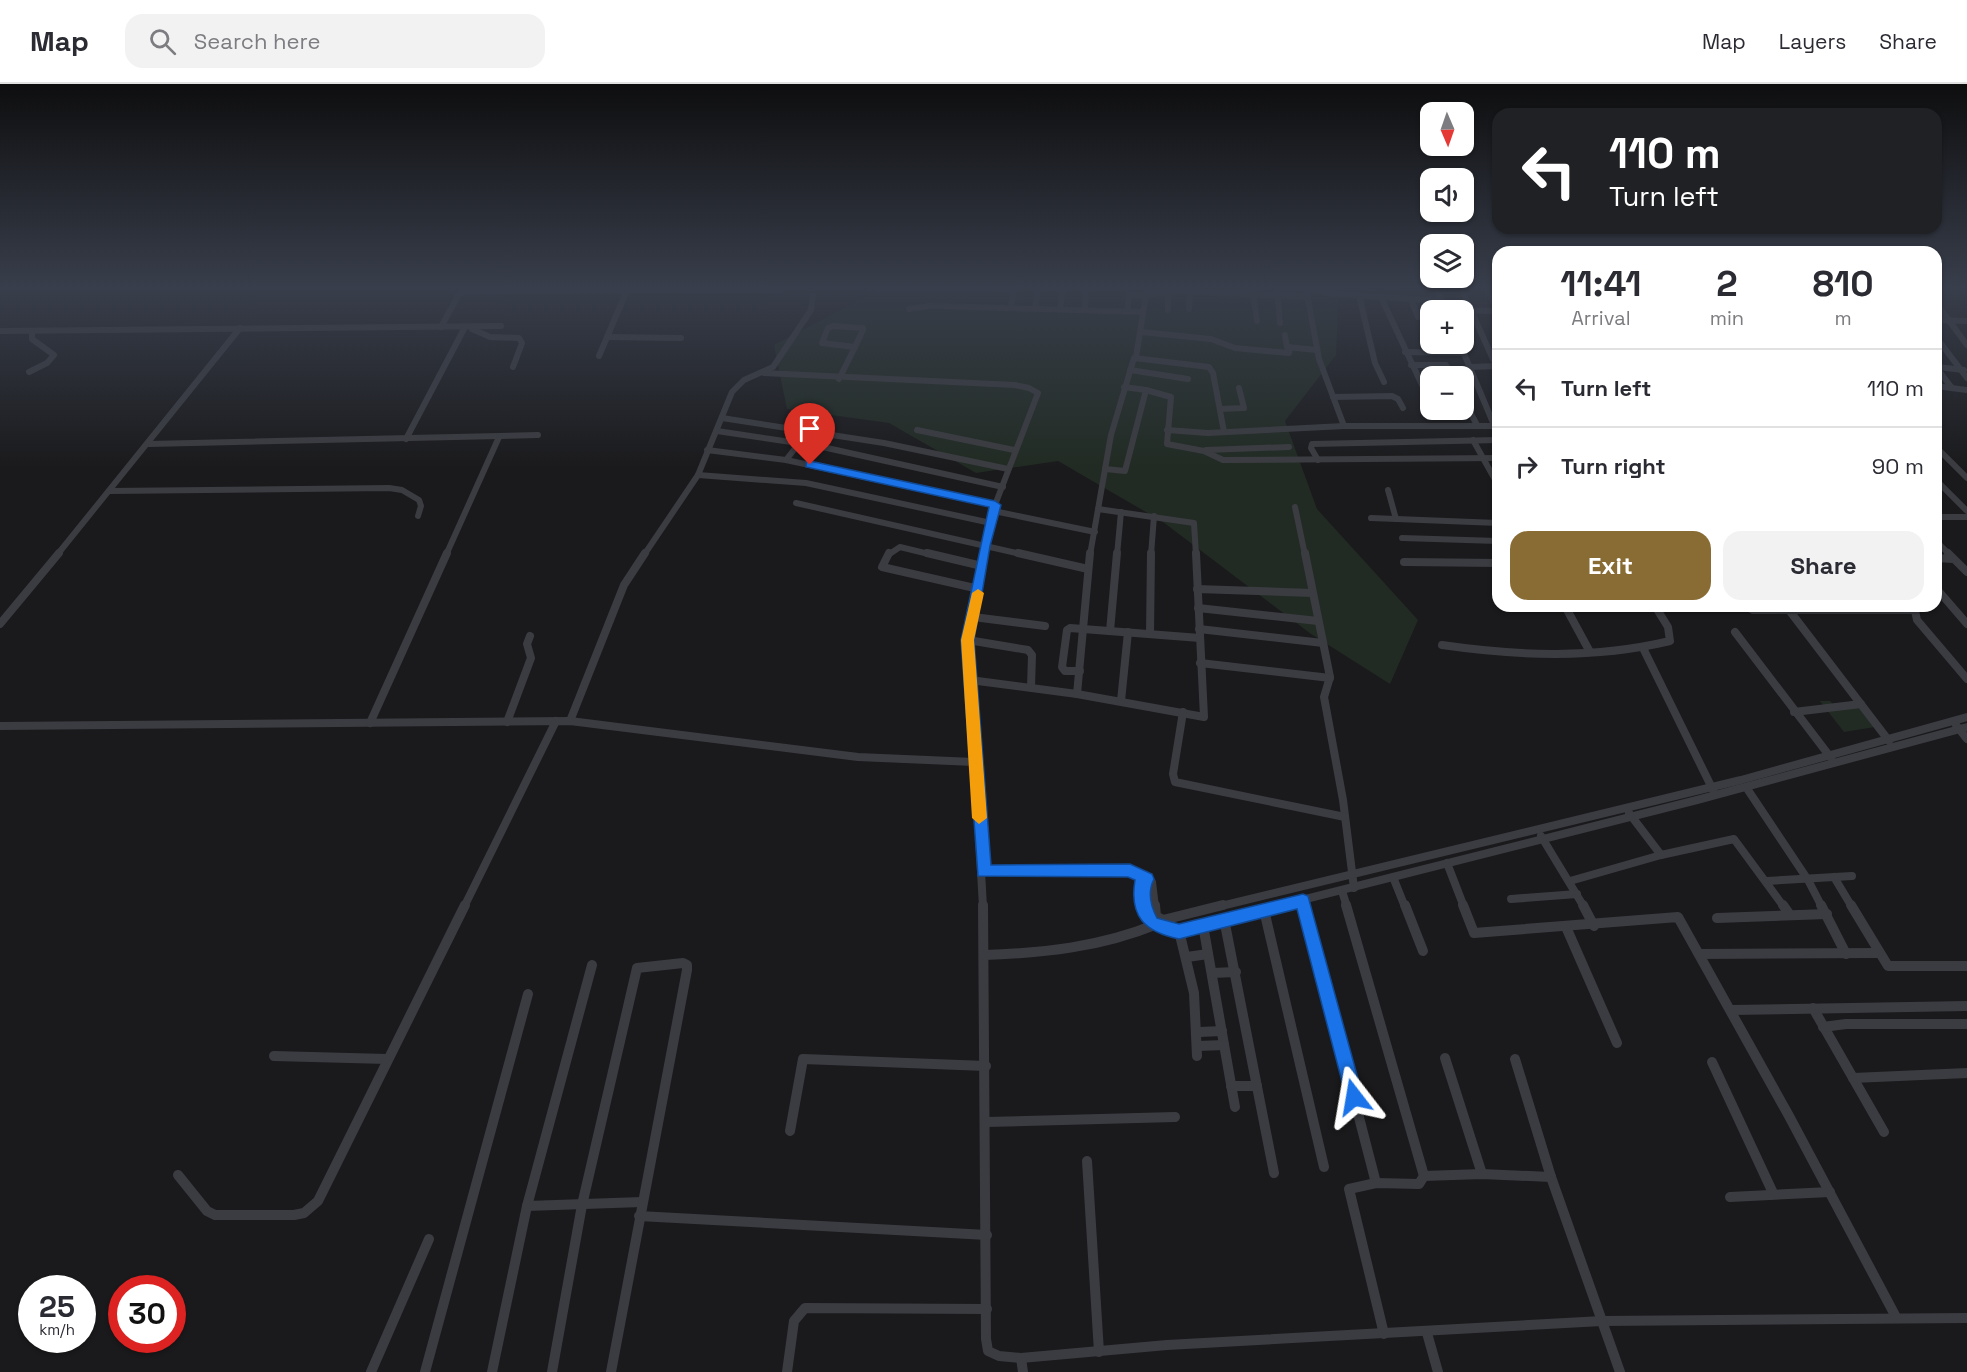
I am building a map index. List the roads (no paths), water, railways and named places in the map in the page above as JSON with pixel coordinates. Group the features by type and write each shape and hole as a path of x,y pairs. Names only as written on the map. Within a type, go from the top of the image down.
{"street":[{"path":"29,372 48,363 54,355 45,348"},
{"path":"0,624 149,444 224,348"},
{"path":"406,440 454,348"},
{"path":"513,367 520,348"},
{"path":"599,356 602,348"},
{"path":"764,374 786,348"},
{"path":"839,380 854,348"},
{"path":"1077,694 1088,569 1105,469 1124,387 1138,348"},
{"path":"1238,348 1279,354 1289,353 1290,348"},
{"path":"1291,348 1317,350 1344,426"},
{"path":"1371,348 1375,363 1384,382"},
{"path":"1403,348 1420,381"},
{"path":"1945,348 1964,370 1967,378"},
{"path":"1405,352 1420,352"},
{"path":"1136,357 1209,368 1213,373 1224,432"},
{"path":"1411,365 1447,366"},
{"path":"1474,367 1492,366"},
{"path":"1942,368 1964,370"},
{"path":"1130,370 1188,379"},
{"path":"570,721 624,585 698,475 735,387 744,380 764,374 839,380 1033,388 1038,393 1014,450 984,546 979,589 968,640 974,762 983,872 988,1351 999,1356 1022,1358 1167,1345 1427,1333 1602,1321 1967,1318"},
{"path":"1942,375 1952,388"},
{"path":"1474,376 1492,417"},
{"path":"1124,387 1171,395 1167,430 1168,445 1203,450 1289,447"},
{"path":"1942,387 1967,390"},
{"path":"1220,409 1244,408 1239,388"},
{"path":"1105,469 1125,471 1146,390"},
{"path":"1333,397 1392,396 1398,399 1403,408"},
{"path":"722,418 873,441 1008,469"},
{"path":"1474,419 1477,425"},
{"path":"1167,430 1224,432 1344,426 1492,426"},
{"path":"917,430 1014,450"},
{"path":"717,431 800,442 1002,487"},
{"path":"149,444 406,440 538,435"},
{"path":"370,723 499,437"},
{"path":"1473,440 1492,470"},
{"path":"1318,460 1311,448 1312,444 1492,440"},
{"path":"786,460 800,442"},
{"path":"707,450 786,460 1095,532"},
{"path":"1203,450 1227,460 1492,458"},
{"path":"1942,453 1967,478"},
{"path":"698,475 806,483 992,523"},
{"path":"1942,486 1967,511"},
{"path":"109,491 389,488 402,490 419,500 421,506 418,516"},
{"path":"1388,490 1396,519"},
{"path":"796,502 1088,569"},
{"path":"1295,507 1330,678 1324,697 1345,817 1354,888"},
{"path":"970,680 1121,701 1183,712 1201,718 1204,716 1194,523 1187,520 1098,509"},
{"path":"1110,631 1121,512"},
{"path":"1150,634 1150,566 1154,516"},
{"path":"1942,516 1967,517"},
{"path":"1371,518 1492,524"},
{"path":"1942,522 1945,525"},
{"path":"1402,538 1492,541"},
{"path":"979,589 882,567 888,554 900,547 982,566"},
{"path":"1942,547 1967,572"},
{"path":"1942,558 1953,559"},
{"path":"1404,562 1492,563"},
{"path":"1197,588 1312,593"},
{"path":"1942,595 1967,624"},
{"path":"1198,608 1318,621"},
{"path":"1568,612 1590,652"},
{"path":"1442,645 1472,650 1543,653 1643,648 1670,641 1671,631 1659,612"},
{"path":"1791,612 1890,742"},
{"path":"1915,612 1917,620 1967,679"},
{"path":"973,616 1045,626"},
{"path":"1080,671 1065,671 1062,667 1067,630 1150,634 1200,633 1323,643"},
{"path":"1735,632 1831,759"},
{"path":"1121,701 1128,633"},
{"path":"507,722 531,658 527,644 530,636"},
{"path":"968,640 1028,650 1032,655 1031,687"},
{"path":"1643,648 1716,795"},
{"path":"1200,663 1330,678"},
{"path":"1794,712 1861,704"},
{"path":"1183,712 1173,774 1175,782 1345,817"},
{"path":"984,955 1058,952 1085,947 1159,923 1535,829 1716,795 1967,717"},
{"path":"1952,720 1963,728 1967,739"},
{"path":"178,1175 207,1211 215,1215 294,1215 304,1213 318,1201 556,721"},
{"path":"0,726 570,721 858,757 974,762"},
{"path":"1890,742 1963,728"},
{"path":"983,872 1122,869 1146,879 1142,886 1145,910 1159,923 1179,932 1542,839 1710,786 1831,759"},
{"path":"1746,786 1808,880 1846,954"},
{"path":"1628,812 1661,855"},
{"path":"1535,829 1570,881 1594,926"},
{"path":"1570,881 1661,855 1734,839 1790,915"},
{"path":"1447,863 1474,933 1594,926 1677,916 1830,1191 1896,1317"},
{"path":"1767,881 1852,876"},
{"path":"1393,877 1423,951"},
{"path":"1834,877 1878,953 1890,967 1967,966"},
{"path":"1342,891 1424,1176 1419,1184 1376,1183 1351,1187 1349,1191 1384,1334"},
{"path":"1511,899 1577,894"},
{"path":"1303,901 1376,1183"},
{"path":"1264,910 1324,1167"},
{"path":"1717,918 1827,914"},
{"path":"1224,920 1274,1173"},
{"path":"1203,925 1235,1107"},
{"path":"1566,927 1617,1043"},
{"path":"1179,932 1187,957 1200,1032 1197,1051 1224,1045"},
{"path":"1700,954 1878,953"},
{"path":"1187,957 1208,954"},
{"path":"552,1372 582,1205 637,968 683,963 687,965 687,970 611,1372"},
{"path":"492,1372 527,1206 592,965"},
{"path":"1212,973 1236,972"},
{"path":"425,1372 528,994"},
{"path":"1731,1010 1967,1006"},
{"path":"1813,1008 1884,1132"},
{"path":"1823,1027 1846,1024 1967,1024"},
{"path":"1200,1032 1222,1031"},
{"path":"274,1056 387,1059"},
{"path":"1445,1058 1482,1174"},
{"path":"790,1131 803,1059 986,1066"},
{"path":"1515,1059 1551,1177 1620,1372"},
{"path":"1712,1062 1773,1193"},
{"path":"1852,1078 1967,1073"},
{"path":"1232,1086 1257,1086"},
{"path":"986,1122 1175,1117"},
{"path":"1087,1161 1100,1352"},
{"path":"1424,1176 1482,1174 1551,1177"},
{"path":"1730,1197 1830,1191"},
{"path":"527,1206 642,1202"},
{"path":"639,1216 987,1235"},
{"path":"371,1372 429,1239"},
{"path":"787,1372 794,1322 805,1308 987,1309"},
{"path":"1427,1333 1438,1372"},
{"path":"1022,1358 1023,1372"}]}
